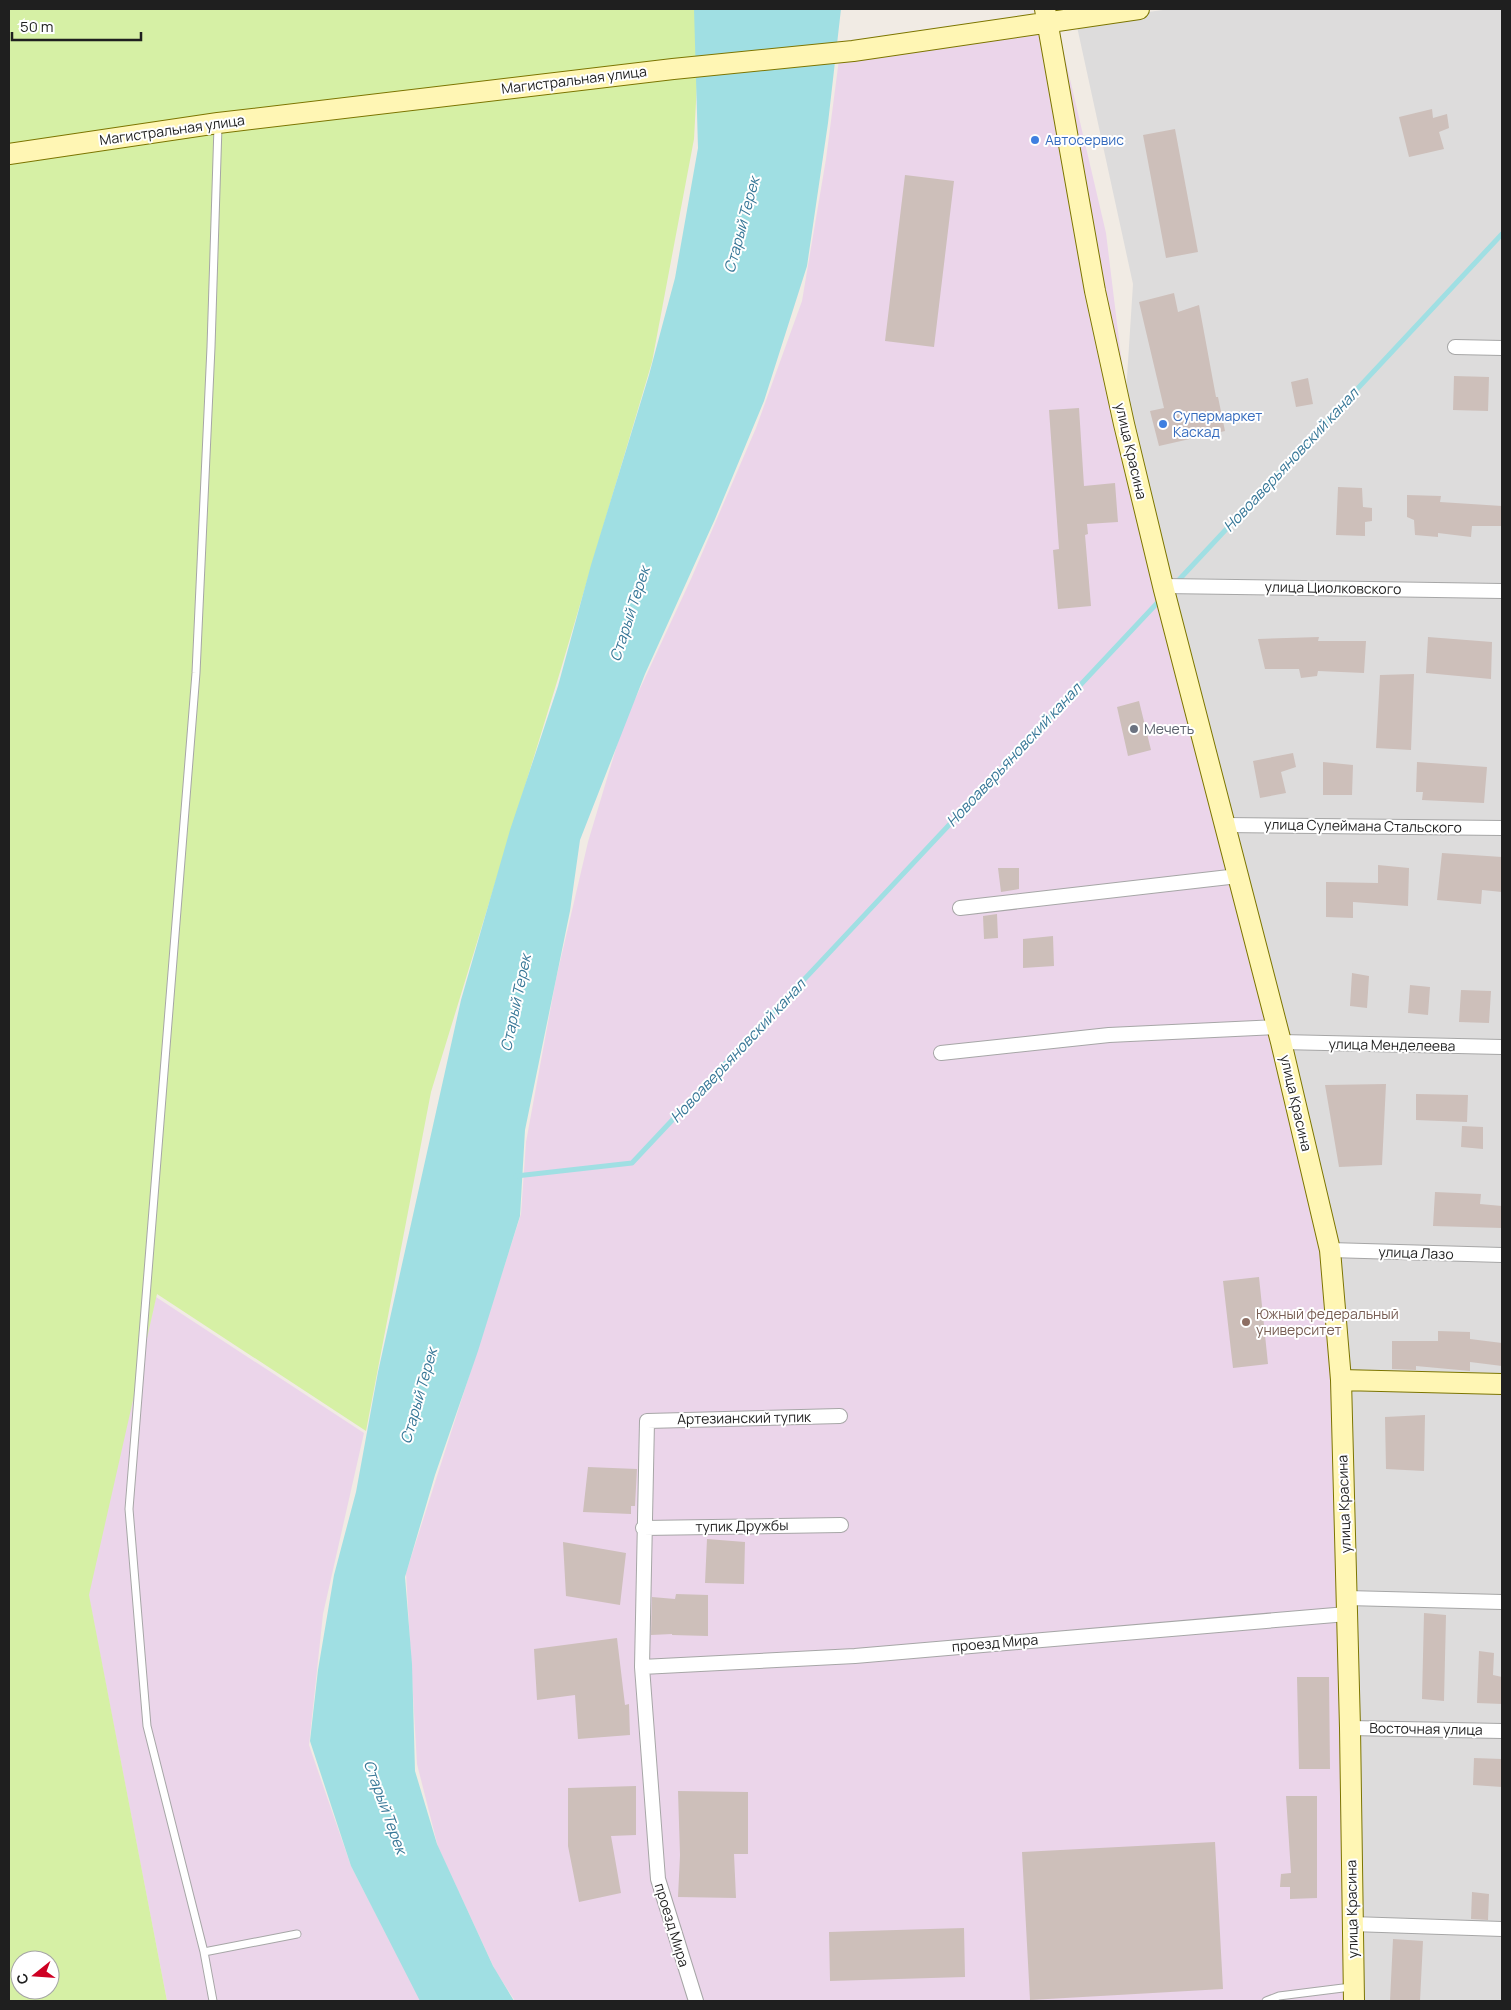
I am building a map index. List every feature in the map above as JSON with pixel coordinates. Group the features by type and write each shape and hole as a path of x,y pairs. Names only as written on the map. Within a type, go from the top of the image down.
{"street":[{"name":"Магистральная улица","path":"9,154 218,123 673,69 853,52 1046,15 1139,9"},
{"name":"улица Красина","path":"1046,15 1095,291 1124,424 1224,825 1280,1035 1330,1250 1341,1380 1350,1728 1354,1994"},
{"path":"1455,347 1502,348"},
{"name":"улица Циолковского","path":"1163,586 1502,591"},
{"name":"улица Сулеймана Стальского","path":"1224,825 1502,828"},
{"path":"960,908 1238,876"},
{"path":"941,1053 1109,1035 1280,1035"},
{"name":"улица Менделеева","path":"1280,1035 1502,1047"},
{"name":"улица Лазо","path":"1330,1250 1502,1255"},
{"path":"1341,1380 1502,1384"},
{"name":"Артезианский тупик","path":"647,1421 840,1416"},
{"name":"проезд Мира","path":"647,1421 642,1667 658,1879 696,2001"},
{"name":"тупик Дружбы","path":"644,1528 841,1525"},
{"name":"проезд Мира","path":"642,1667 855,1656 1347,1606 1502,1602"},
{"name":"Восточная улица","path":"1350,1728 1502,1731"},
{"path":"1352,1924 1502,1930"}],"lane":[{"path":"213,2001 204,1952 147,1726 130,1509 196,673 211,347 218,123"},
{"path":"204,1952 297,1934"},
{"name":"улица Красина","path":"1266,2001 1279,1996 1354,1994"}],"shaded area":[{"path":"1170,9 1502,9 1502,2001 1340,2001 1124,424 1133,284 1076,22"},
{"path":"1055,15 1106,233 1135,471 1332,1278 1346,2001 515,2001 495,1970 438,1847 417,1764 406,1573 521,1214 526,1142 556,979 588,842 623,725 691,579 756,428 802,301 826,159 841,44"},
{"path":"156,1297 364,1433 323,1614 309,1745 351,1866 421,2001 167,2001 88,1592"}],"green space":[{"path":"9,9 701,9 694,139 652,362 560,672 431,1092 366,1431 157,1294 89,1595 167,2001 9,2001"}],"water":[{"name":"Старый Терек","path":"694,9 841,9 828,123 807,266 764,401 715,519 645,674 580,840 570,911 525,1130 520,1216 478,1351 435,1475 405,1577 412,1664 415,1771 437,1844 493,1966 514,2001 420,2001 351,1866 310,1741 318,1670 334,1575 356,1492 378,1372 461,1000 510,830 558,686 591,565 649,375 675,278 698,148"}],"building":[{"path":"1432,109 1433,118 1447,114 1449,128 1439,132 1444,149 1409,157 1399,117"},
{"path":"1175,129 1198,252 1166,258 1143,135"},
{"path":"905,175 954,181 934,347 885,341"},
{"path":"1174,293 1178,312 1199,305 1216,397 1218,397 1225,431 1159,446 1150,411 1164,408 1139,302"},
{"path":"1454,376 1489,377 1488,411 1453,410"},
{"path":"1308,378 1313,404 1296,407 1291,382"},
{"path":"1079,408 1084,486 1115,483 1118,522 1087,524 1088,534 1085,535 1091,606 1058,609 1053,550 1059,549 1049,410"},
{"path":"1338,487 1362,488 1363,507 1372,508 1372,521 1365,522 1365,536 1336,535"},
{"path":"1407,495 1441,496 1440,502 1502,506 1502,526 1472,526 1471,537 1438,533 1438,537 1415,535 1414,520 1407,517"},
{"path":"1319,637 1318,641 1366,641 1364,673 1318,671 1317,676 1301,678 1299,669 1265,669 1258,639"},
{"path":"1428,637 1492,642 1491,679 1426,673"},
{"path":"1414,674 1411,750 1376,748 1380,675"},
{"name":"Мечеть","path":"1139,701 1151,750 1128,756 1117,707"},
{"path":"1293,753 1296,767 1281,772 1286,793 1260,798 1253,761"},
{"path":"1323,762 1353,765 1352,795 1323,795"},
{"path":"1417,762 1487,767 1484,803 1422,800 1423,792 1416,792"},
{"path":"1442,853 1502,857 1502,892 1482,890 1481,904 1437,900"},
{"path":"1378,865 1409,868 1408,906 1353,902 1353,918 1326,917 1326,882 1378,883"},
{"path":"998,868 1019,868 1019,889 1001,892"},
{"path":"997,914 998,938 984,939 983,916"},
{"path":"1053,936 1054,966 1023,968 1023,939"},
{"path":"1352,973 1369,976 1367,1008 1350,1006"},
{"path":"1410,985 1430,987 1428,1015 1408,1013"},
{"path":"1461,990 1491,991 1489,1023 1459,1022"},
{"path":"1386,1084 1382,1165 1339,1167 1325,1085"},
{"path":"1416,1094 1468,1095 1467,1122 1416,1120"},
{"path":"1462,1126 1483,1127 1483,1149 1461,1147"},
{"path":"1435,1192 1481,1194 1480,1204 1502,1206 1502,1228 1433,1226"},
{"name":"Южный федеральный университет","path":"1259,1277 1268,1364 1233,1368 1223,1281"},
{"path":"1438,1331 1470,1332 1470,1339 1502,1343 1502,1366 1470,1362 1470,1371 1416,1366 1416,1370 1392,1369 1392,1341 1438,1341"},
{"path":"1425,1415 1424,1471 1386,1469 1385,1417"},
{"path":"588,1467 637,1469 635,1506 631,1506 631,1514 583,1512"},
{"path":"707,1539 745,1542 744,1584 705,1583"},
{"path":"563,1542 626,1553 620,1605 566,1596"},
{"path":"676,1594 708,1595 708,1636 651,1635 652,1597 675,1599"},
{"path":"1424,1613 1446,1615 1444,1701 1422,1699"},
{"path":"617,1638 625,1705 629,1704 630,1735 578,1739 575,1695 537,1700 534,1649"},
{"path":"1479,1651 1494,1653 1493,1675 1502,1677 1502,1704 1477,1703"},
{"path":"1297,1677 1329,1677 1330,1769 1299,1769"},
{"path":"1474,1758 1502,1759 1502,1787 1473,1785"},
{"path":"636,1786 636,1835 611,1836 621,1893 579,1902 568,1846 568,1788"},
{"path":"678,1791 748,1792 748,1854 734,1854 736,1898 678,1897 680,1855"},
{"path":"1286,1796 1317,1796 1317,1898 1290,1899 1290,1887 1280,1887 1281,1874 1291,1873"},
{"path":"1215,1842 1223,1989 1030,2000 1022,1852"},
{"path":"1472,1892 1489,1894 1488,1920 1471,1919"},
{"path":"964,1928 965,1977 830,1981 829,1932"},
{"path":"1393,1939 1423,1941 1420,2001 1390,2001"}],"waterway":[{"name":"Новоаверьяновский канал","path":"1175,584 1502,234"},
{"name":"Новоаверьяновский канал","path":"516,1176 632,1163 1160,600"}],"place":[{"name":"Автосервис","path":"1035,140"},
{"name":"Супермаркет Каскад","path":"1163,424"},
{"name":"Мечеть","path":"1134,729"},
{"name":"Южный федеральный университет","path":"1246,1322"}]}
